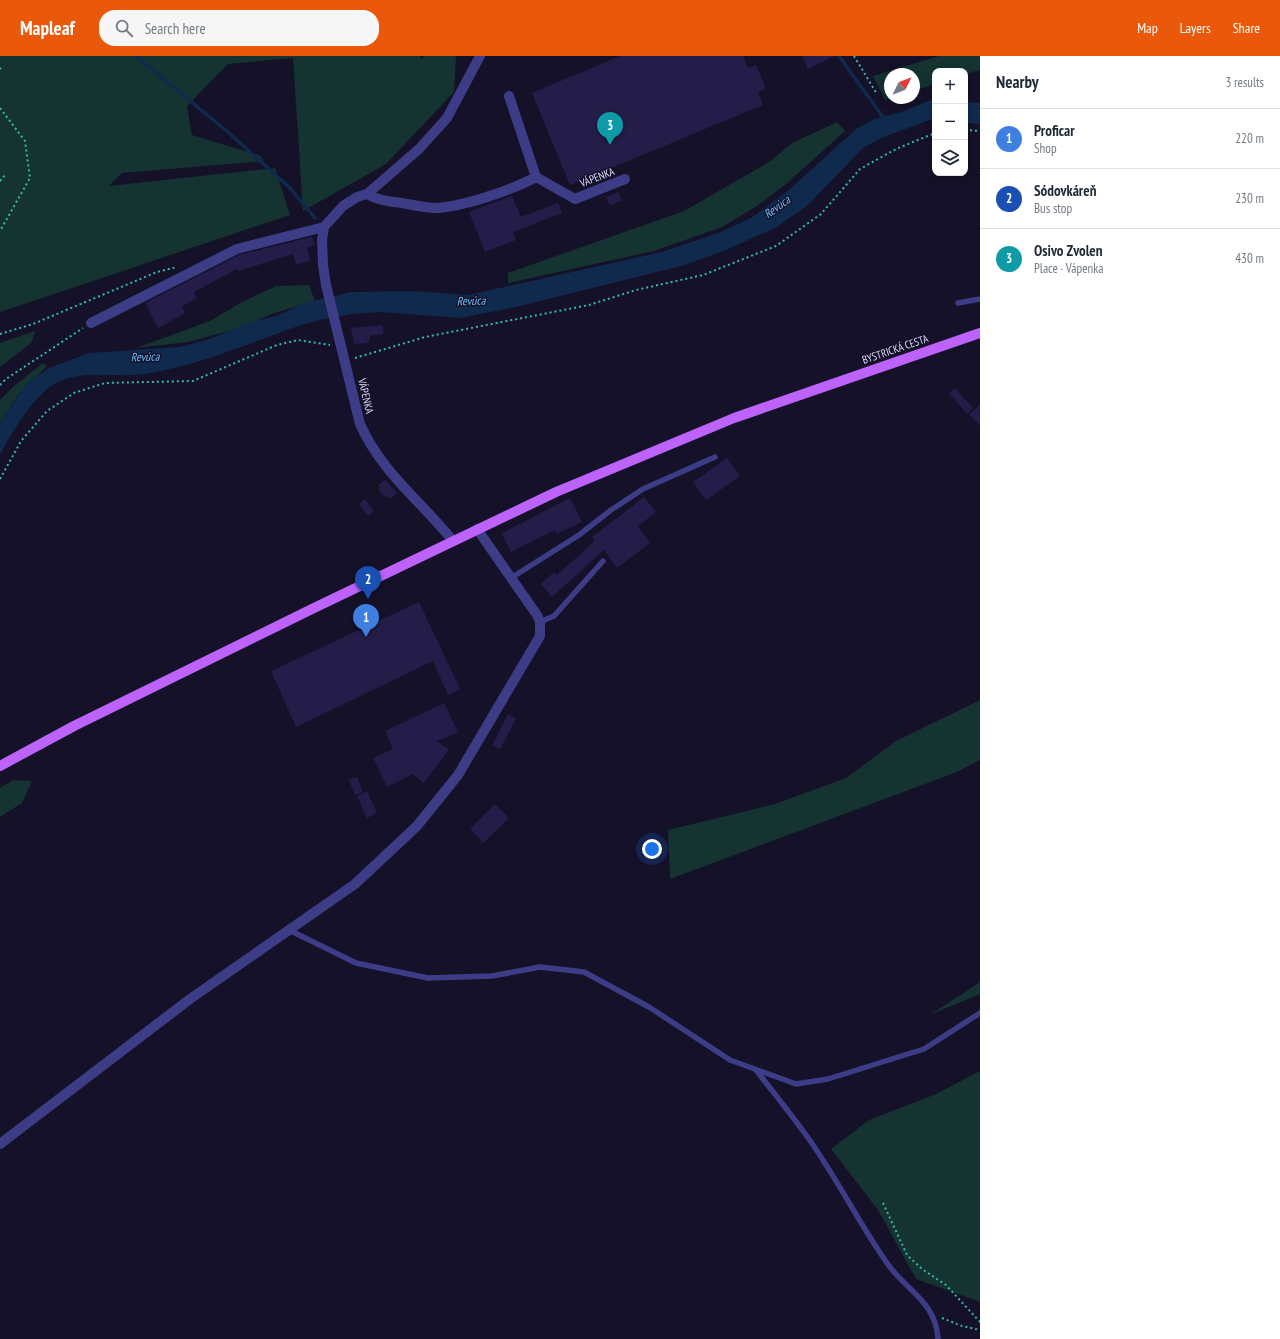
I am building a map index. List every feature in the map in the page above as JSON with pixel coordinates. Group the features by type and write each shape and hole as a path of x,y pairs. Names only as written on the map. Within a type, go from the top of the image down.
{"main road":[{"name":"BYSTRICKÁ CESTA","path":"0,766 80,723 477,529 556,492 678,441 819,388 980,333"}],"street":[{"path":"91,323 237,248 324,227 343,206 357,197 367,194 419,150 447,118 480,56"},
{"path":"367,194 373,198 433,208 459,204 524,183 536,177 510,96"},
{"name":"VÁPENKA","path":"536,177 575,199 625,179"},
{"name":"VÁPENKA","path":"324,227 322,240 323,265 326,285 338,327 355,406 367,440 385,468 434,518 453,541"},
{"path":"0,1144 190,999 355,884 417,826 462,768 540,636 540,622 523,593 477,529"}],"lane":[{"path":"958,303 980,299"},
{"path":"511,578 579,535 611,510 643,489 715,457"},
{"path":"540,622 554,616 603,561"},
{"path":"289,930 356,962 428,978 492,976 540,967 584,972 649,1007 730,1060 796,1084 828,1079 924,1049 980,1013"},
{"path":"756,1070 806,1136 888,1265 920,1296 932,1314 938,1332 938,1339"}],"path":[{"path":"854,56 877,94"},
{"path":"0,108 24,141 30,178 0,230"},
{"path":"968,130 980,131"},
{"path":"345,360 372,354 426,337 589,304 636,290 710,272 776,246 821,214 860,169 896,149 932,134"},
{"path":"0,181 5,175"},
{"path":"0,334 33,324 157,272 180,266"},
{"path":"0,385 6,379 91,323"},
{"path":"0,479 21,442 47,411 74,393 105,382 193,381 277,345 298,340 342,346"},
{"path":"883,1203 907,1255 922,1269 946,1285 980,1322"},
{"path":"932,1314 962,1326 980,1330"}],"green space":[{"path":"0,56 420,56 422,59 424,56 456,56 454,92 386,164 303,211 293,58 228,64 187,106 192,135 261,156 264,161 122,173 109,186 275,168 290,215 0,312"},
{"path":"939,56 980,56 980,70 968,73 968,68 932,68 932,85 920,89 920,68 899,68"},
{"path":"884,73 884,98 873,76"},
{"path":"837,122 845,131 785,185 757,206 722,227 654,251 508,283 508,273 684,211 769,162 792,143"},
{"path":"309,285 315,301 271,314 243,327 188,342 136,348 210,321 242,302 276,286"},
{"path":"35,331 32,342 0,367 0,343"},
{"path":"43,363 47,366 18,395 0,423 0,400 14,386"},
{"path":"980,700 980,760 957,772 670,879 668,830 775,804 846,778 896,741"},
{"path":"13,780 32,781 22,803 0,817 0,788"},
{"path":"980,982 980,994 930,1015"},
{"path":"980,1071 980,1302 916,1279 878,1210 831,1149 869,1120 936,1094"}],"water":[{"name":"Revúca","path":"932,100 932,119 881,138 863,148 808,205 777,227 726,250 685,265 516,307 460,318 380,312 352,314 319,320 298,326 222,354 184,366 145,374 91,375 70,378 60,381 42,393 18,424 0,455 0,423 26,384 49,368 89,353 180,347 210,339 244,324 276,316 305,303 351,292 411,291 468,295 662,252 721,232 751,218 790,189 856,129 874,119 901,112"},
{"path":"968,102 980,103 980,125 968,123"}],"building":[{"path":"620,56 743,56 748,68 756,65 766,89 758,92 763,105 570,185 532,93"},
{"path":"802,56 835,56 808,69"},
{"path":"618,192 622,201 610,205 606,197"},
{"path":"512,196 521,217 558,203 562,213 513,232 516,240 485,252 469,212"},
{"path":"312,237 315,245 307,248 310,261 296,265 293,254 238,271 237,269 194,292 197,298 182,306 185,313 158,328 145,303 239,255"},
{"path":"383,325 383,334 370,336 370,340 367,341 368,343 354,344 351,328"},
{"path":"955,388 973,408 967,414 949,393"},
{"path":"980,405 980,426 969,414"},
{"path":"727,458 740,476 706,500 693,482"},
{"path":"385,480 397,493 390,499 387,495 384,497 378,489 380,488 378,485"},
{"path":"644,497 656,512 638,526 650,543 617,568 604,550 552,597 541,584 554,572 557,575 595,541 592,537"},
{"path":"570,498 582,522 556,534 555,530 511,552 502,533"},
{"path":"365,499 374,511 368,516 359,504"},
{"path":"419,602 460,689 448,695 433,661 296,727 271,671"},
{"path":"444,703 458,732 437,741 449,750 424,783 413,774 387,787 373,758 393,749 385,731"},
{"path":"508,714 516,719 500,749 492,745"},
{"path":"357,777 363,792 355,795 349,780"},
{"path":"367,791 377,813 367,818 357,796"},
{"path":"495,804 509,818 483,843 470,829"}],"waterway":[{"path":"136,56 229,133 289,187 315,218"},
{"path":"839,56 885,120"}],"place":[{"name":"Osivo Zvolen","path":"610,145"},
{"name":"Sódovkáreň","path":"368,599"},
{"name":"Proficar","path":"366,637"}]}
